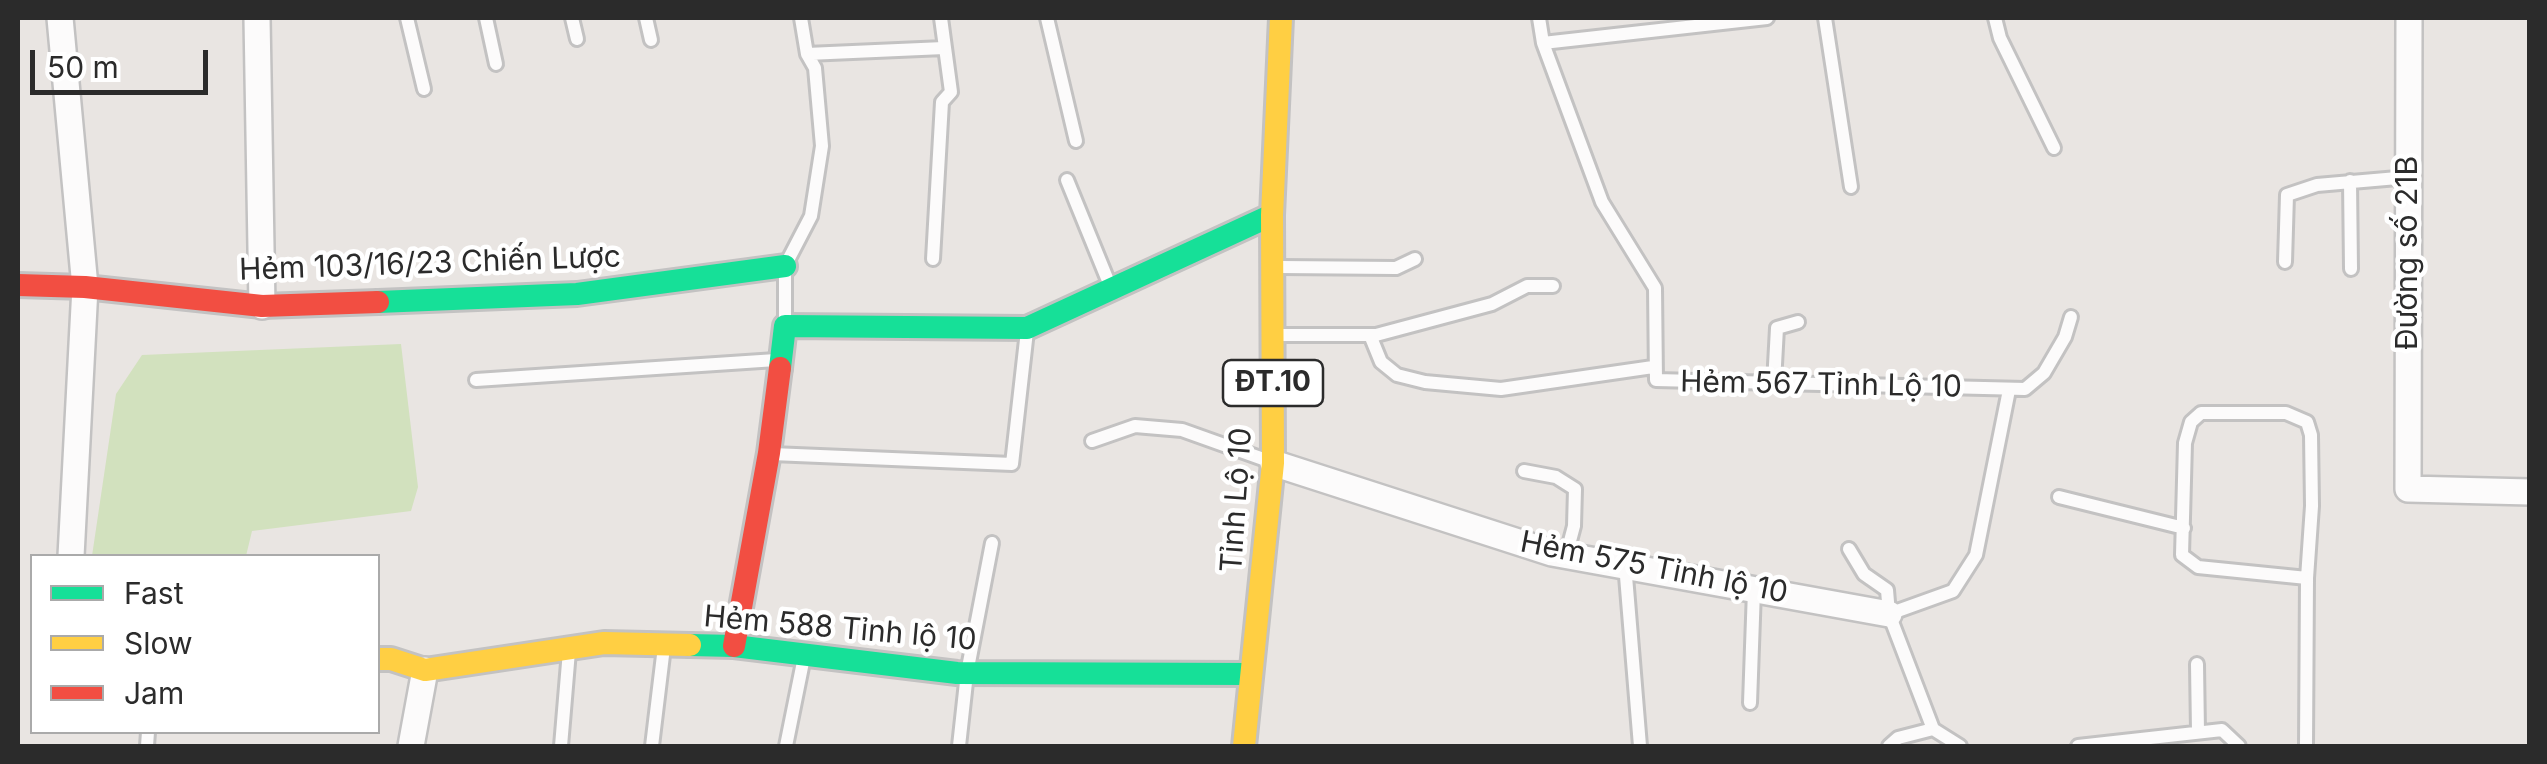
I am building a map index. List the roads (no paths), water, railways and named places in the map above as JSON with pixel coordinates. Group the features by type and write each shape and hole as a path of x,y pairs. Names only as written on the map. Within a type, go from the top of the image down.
{"street":[{"path":"60,18 85,287 71,554"},
{"path":"257,18 262,306"},
{"name":"Tỉnh Lộ 10","path":"1244,746 1274,463 1272,215 1281,18"},
{"name":"Đường số 21B","path":"2409,18 2408,489 2530,492"},
{"path":"734,646 769,454 784,326 1027,328 1272,215"},
{"name":"Hẻm 103/16/23 Chiến Lược","path":"18,285 85,287 262,306 577,294 785,266"},
{"name":"Hẻm 575 Tỉnh lộ 10","path":"1274,463 1566,556 1889,614"},
{"name":"Hẻm 588 Tỉnh lộ 10","path":"426,670 604,643 734,646 968,674 1251,674"},
{"path":"380,659 426,670 412,746"}],"lane":[{"path":"407,18 424,89"},
{"path":"486,18 496,64"},
{"path":"572,18 577,39"},
{"path":"646,18 651,40"},
{"path":"784,326 785,266 811,216 822,146 815,68 807,54 801,18"},
{"path":"933,259 942,102 951,92 942,18"},
{"path":"1047,18 1076,141"},
{"path":"1539,18 1543,43 1602,202 1654,288 1654,367"},
{"path":"1543,43 1767,18"},
{"path":"1824,18 1851,187"},
{"path":"1995,18 2000,38 2054,148"},
{"path":"807,54 944,48"},
{"path":"2285,262 2287,194 2317,185 2409,177"},
{"path":"1067,180 1112,290"},
{"path":"2350,182 2351,269"},
{"path":"1272,267 1396,268 1416,259"},
{"path":"1272,335 1370,335 1492,304 1528,286 1553,286"},
{"path":"1889,614 1953,591 1976,554 2009,390 2025,389 2044,373 2065,337 2071,317"},
{"path":"1774,383 1777,328 1798,322"},
{"path":"769,454 1012,464 1027,328"},
{"name":"Hẻm 567 Tỉnh Lộ 10","path":"1370,335 1381,362 1398,375 1425,382 1502,388 1654,367 1656,380 2009,390"},
{"path":"476,380 778,360"},
{"path":"2306,746 2307,578 2312,506 2308,422 2286,413 2201,413 2191,422 2185,443 2182,555 2198,568 2307,578"},
{"path":"1092,440 1135,426 1182,430 1274,463"},
{"path":"1524,472 1556,477 1576,489 1574,526 1566,556"},
{"path":"2059,497 2184,528"},
{"path":"959,746 992,543"},
{"path":"1849,549 1864,574 1887,590 1889,614 1933,729 1960,746"},
{"path":"1625,564 1640,746"},
{"path":"1750,702 1754,590"},
{"path":"652,746 664,644"},
{"path":"561,746 570,649"},
{"path":"786,746 805,654"},
{"path":"2197,664 2198,732"},
{"path":"1889,746 1898,738 1933,729"},
{"path":"2078,746 2222,730 2239,746"}]}
